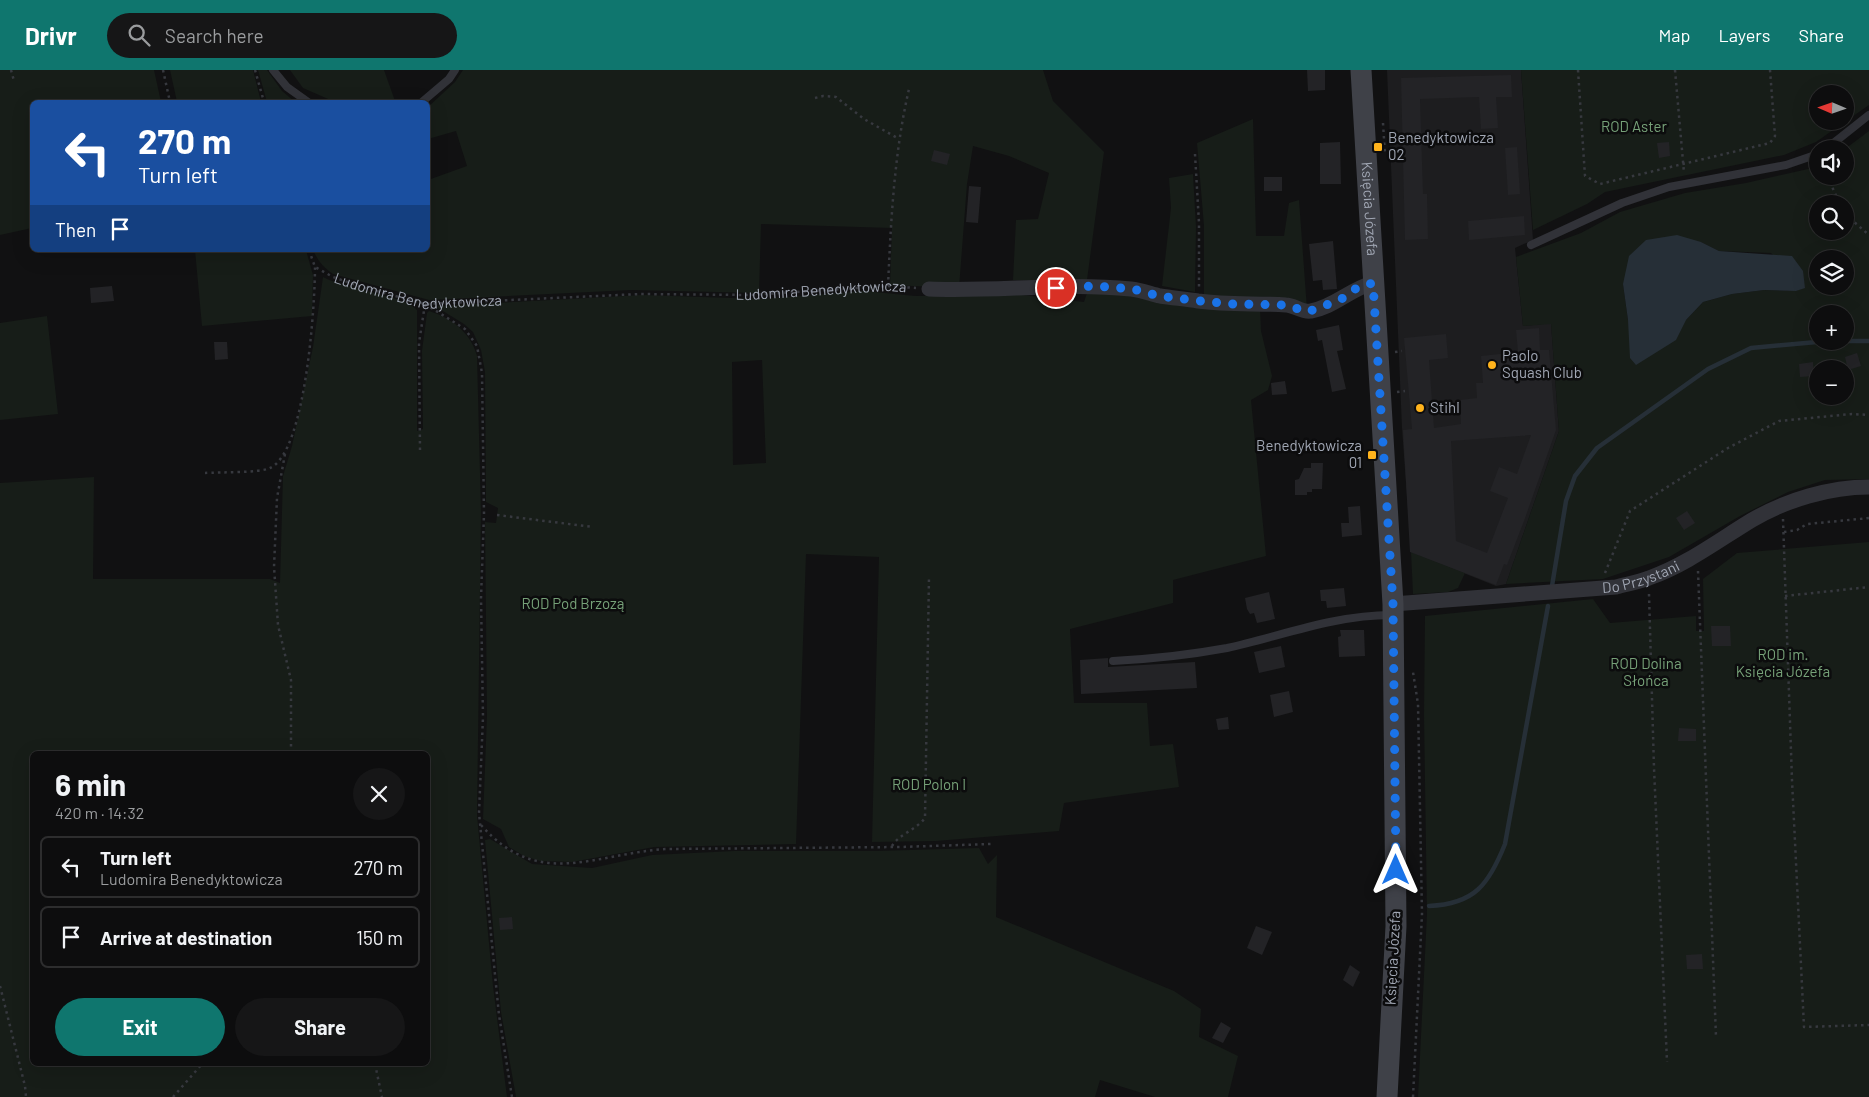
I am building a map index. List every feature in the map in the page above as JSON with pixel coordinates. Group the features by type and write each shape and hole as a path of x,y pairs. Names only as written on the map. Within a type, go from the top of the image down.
{"main road":[{"name":"Księcia Józefa","path":"1361,70 1393,609 1396,926 1387,1097"}],"street":[{"name":"Ludomira Benedyktowicza","path":"929,289 967,291 1095,286 1133,289 1159,296 1200,301 1242,305 1287,305 1311,311 1340,300 1358,287 1373,283"},
{"name":"Do Przystani","path":"1393,609 1598,590 1649,579 1697,554 1754,519 1783,506 1825,492 1869,487"}],"lane":[{"path":"273,70 287,87 305,100"},
{"path":"424,100 449,79 455,70"},
{"path":"1837,140 1869,115"},
{"path":"1531,245 1622,204 1669,186 1786,165 1809,157"},
{"path":"1113,661 1151,659 1226,648 1393,609"}],"path":[{"path":"11,70 14,81"},
{"path":"163,70 170,100"},
{"path":"255,70 263,100"},
{"path":"1578,70 1585,176 1600,184 1770,143 1775,136 1770,70"},
{"path":"1675,70 1684,175"},
{"path":"888,286 894,184 909,89"},
{"path":"815,98 823,96 836,97 864,119 900,139"},
{"path":"1195,154 1199,223 1200,301"},
{"path":"1854,222 1869,235"},
{"name":"Ludomira Benedyktowicza","path":"310,252 315,266 345,282 424,304 640,294 750,296 888,286 929,289"},
{"path":"206,473 270,468 285,454 290,446 307,370 314,308 315,266"},
{"path":"420,450 419,343 424,304 465,328 477,346 482,373 484,514 481,598 483,717 479,789 480,824 499,1015 512,1097"},
{"path":"1396,352 1402,351"},
{"path":"1398,392 1405,391"},
{"path":"1603,579 1630,512 1728,448 1779,421 1852,414 1869,415"},
{"path":"285,454 277,498 274,567 278,625 290,680 291,751"},
{"path":"1783,506 1785,596 1804,1027 1869,1025"},
{"path":"497,515 593,527"},
{"path":"1784,532 1797,530 1807,524 1869,518"},
{"path":"1697,554 1716,1037"},
{"path":"891,847 894,842 920,825 925,818 929,577"},
{"path":"1649,579 1654,768 1667,1062"},
{"path":"1785,596 1869,587"},
{"path":"1411,664 1418,704 1422,893 1413,1097"},
{"path":"480,824 498,843 518,856 543,863 579,864 648,850 667,849 991,844"},
{"path":"0,986 25,1086 26,1097"},
{"path":"173,1097 187,1084 200,1066"},
{"path":"375,1066 382,1097"}],"shaded area":[{"path":"1387,70 1521,70 1533,240 1515,248 1523,326 1551,323 1559,431 1506,584 1496,586 1411,552 1402,428"},
{"path":"1677,235 1701,242 1719,251 1792,256 1803,271 1805,288 1796,291 1764,290 1732,294 1703,302 1686,320 1676,340 1636,365 1630,358 1628,320 1623,284 1629,256 1646,240"}],"green space":[{"path":"0,70 154,70 161,100 30,100 30,228 0,235"},
{"path":"170,70 253,70 260,100 177,100"},
{"path":"258,70 267,70 282,91 293,100 266,100"},
{"path":"290,70 384,70 395,100 330,100 303,88"},
{"path":"463,70 1043,70 1053,101 1104,152 1087,280 1013,280 1016,220 1038,219 1049,173 1009,156 973,146 967,184 959,288 890,285 892,228 761,224 759,293 631,290 429,300 333,274 321,264 314,252 430,252 430,179 467,166 456,131 430,138 430,105 455,82"},
{"name":"ROD Aster","path":"1521,70 1869,70 1869,105 1854,115 1854,85 1809,85 1809,130 1833,130 1819,140 1809,140 1809,145 1784,155 1605,192 1587,204 1533,230"},
{"path":"1253,119 1256,236 1284,236 1289,203 1299,200 1307,309 1204,296 1204,226 1197,143"},
{"path":"1869,131 1869,479 1825,480 1788,492 1740,516 1669,557 1603,579 1506,584 1559,431 1551,324 1523,326 1516,257 1581,233 1620,212 1685,193 1746,183 1809,169 1809,185 1854,185 1854,142","holes":["1701,242 1719,251 1771,253 1805,287 1796,291 1764,290 1732,294 1703,302 1686,320 1628,320 1623,284"]},
{"path":"1193,174 1196,227 1195,292 1162,286 1171,208 1169,178"},
{"path":"195,252 307,252 313,275 312,316 202,326"},
{"path":"323,277 401,301 417,310 417,431 423,429 422,351 427,313 429,311 453,322 470,340 477,356 481,513 477,815 493,986 507,1097 0,1097 0,483 94,477 93,579 270,579 280,583 283,476 292,446 313,347"},
{"path":"1093,290 1260,308 1261,331 1272,376 1268,390 1251,400 1266,556 1173,580 1173,603 1070,629 1074,703 1147,703 1150,746 1173,744 1179,787 1064,803 1059,831 936,841 872,842 879,557 806,554 796,844 654,847 572,862 540,861 524,856 509,847 501,829 483,819 487,716 485,522 496,523 498,508 486,502 485,372 481,350 473,332 464,324 438,308 438,306 643,295 761,299 865,291 915,296 1022,295 1084,302 1087,293","holes":["762,360 766,463 733,465 732,362"]},
{"path":"47,316 58,414 0,420 0,323"},
{"path":"1869,542 1869,1097 1418,1097 1427,914 1424,715 1425,616 1593,599 1610,623 1696,616 1696,631 1704,631 1703,579 1737,553"},
{"path":"1411,552 1465,573 1458,588 1448,592 1413,594"},
{"path":"490,839 532,864 592,868 652,855 734,851 876,851 979,848 988,864 997,855 996,917 1174,991 1201,1009 1199,1037 1238,1056 1228,1097 1155,1097 1100,1080 1095,1097 516,1097 501,1012 485,840"}],"building":[{"path":"1307,70 1325,70 1325,90 1308,91"},
{"path":"1511,75 1512,97 1496,97 1498,128 1481,129 1479,97 1420,99 1423,194 1427,194 1428,239 1405,240 1401,78"},
{"path":"1340,142 1341,184 1320,184 1320,143"},
{"path":"1669,142 1670,156 1659,158 1657,143"},
{"path":"1517,147 1520,194 1508,195 1505,148"},
{"path":"934,150 950,154 947,165 931,161"},
{"path":"1264,177 1282,177 1282,191 1264,191"},
{"path":"969,186 981,187 978,223 966,222"},
{"path":"1524,216 1525,235 1469,240 1468,221"},
{"path":"1333,241 1337,289 1323,290 1322,280 1313,281 1309,244"},
{"path":"112,286 114,301 91,303 90,288"},
{"path":"1339,325 1343,350 1337,351 1346,389 1332,392 1322,340 1318,341 1316,330"},
{"path":"1539,328 1540,350 1549,350 1556,430 1507,565 1504,564 1496,585 1410,552 1403,430 1412,429 1404,338 1446,334 1448,358 1429,360 1434,428 1461,424 1460,400 1477,398 1476,383 1483,383 1481,356 1518,352 1516,330","holes":["1531,435 1517,474 1499,467 1490,491 1508,498 1487,553 1456,541 1451,441"]},
{"path":"214,342 227,342 228,359 215,360"},
{"path":"1857,353 1861,366 1854,368 1854,360 1846,360 1845,357"},
{"path":"1809,363 1809,376 1800,377 1799,364"},
{"path":"1285,381 1287,394 1272,395 1271,383"},
{"path":"1311,463 1323,463 1322,489 1312,489 1312,492 1307,492 1307,495 1295,495 1295,480 1299,479 1304,468 1311,468"},
{"path":"1360,506 1362,535 1342,537 1341,523 1349,523 1348,507"},
{"path":"1687,511 1695,523 1684,530 1676,518"},
{"path":"1344,588 1346,606 1327,608 1326,601 1321,601 1320,590"},
{"path":"1269,592 1275,619 1257,623 1254,613 1250,614 1247,609 1245,598"},
{"path":"1711,626 1730,626 1731,646 1712,646"},
{"path":"1340,630 1364,630 1365,656 1339,657 1338,637 1341,636"},
{"path":"1281,646 1285,667 1259,673 1254,652"},
{"path":"1108,658 1108,667 1195,662 1197,688 1081,694 1080,660"},
{"path":"1289,691 1293,712 1274,717 1270,695"},
{"path":"1228,717 1229,729 1218,730 1216,719"},
{"path":"1679,728 1696,729 1696,741 1678,741"},
{"path":"512,917 513,929 500,930 499,918"},
{"path":"1256,926 1272,932 1262,955 1247,948"},
{"path":"1702,954 1703,969 1687,969 1686,955"},
{"path":"1350,965 1360,972 1353,987 1343,980"},
{"path":"1221,1022 1231,1028 1223,1043 1212,1038"}],"waterway":[{"path":"1854,341 1869,341"},
{"path":"1552,586 1566,501 1575,476 1597,448 1708,369 1751,348 1809,343"},
{"path":"1429,906 1458,901 1478,889 1493,870 1505,844 1548,606"}],"place":[{"name":"Benedyktowicza 02","path":"1378,147"},
{"name":"Paolo Squash Club","path":"1492,365"},
{"name":"Stihl","path":"1420,408"},
{"name":"Benedyktowicza 01","path":"1372,455"}],"route":[{"path":"1056,288 1095,286 1133,289 1159,296 1200,301 1295,306 1307,312 1340,300 1358,287 1373,283 1381,384 1393,604 1396,870"}],"park label":[{"name":"ROD Pod Brzozą","path":"573,604"},
{"name":"ROD im. Księcia Józefa","path":"1783,664"},
{"name":"ROD Dolina Słońca","path":"1646,672"},
{"name":"ROD Polon I","path":"929,785"}]}
